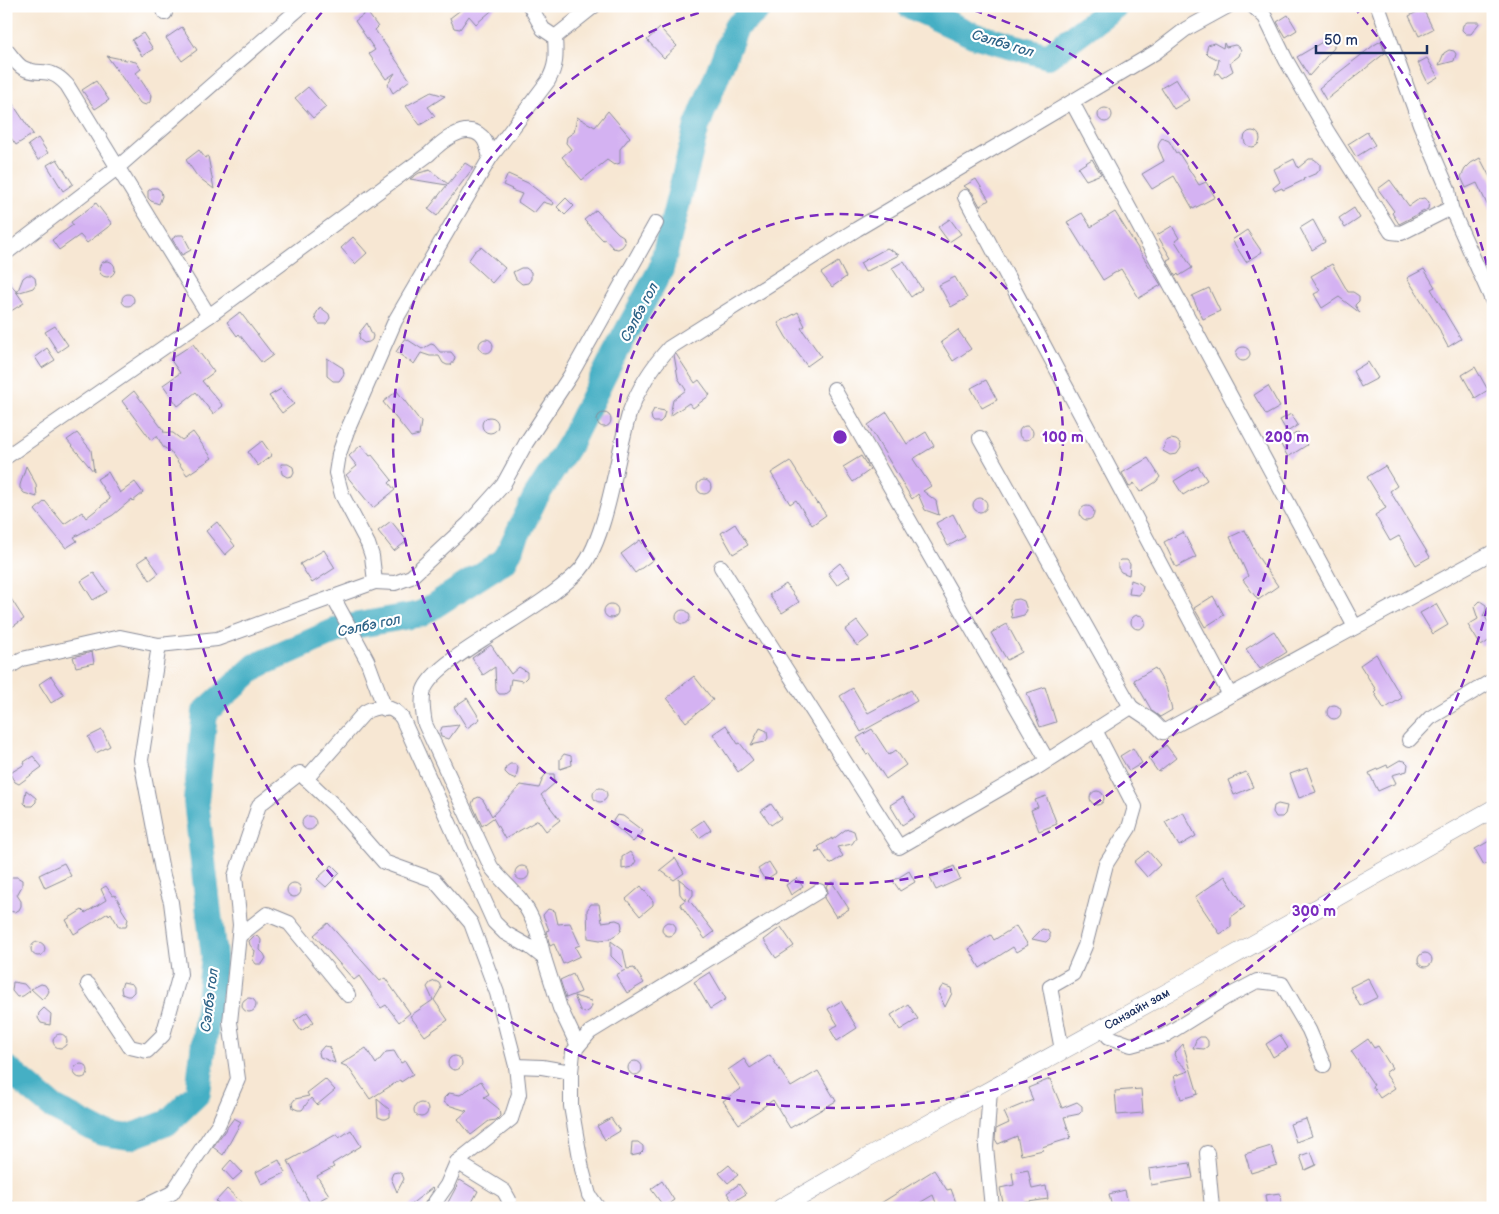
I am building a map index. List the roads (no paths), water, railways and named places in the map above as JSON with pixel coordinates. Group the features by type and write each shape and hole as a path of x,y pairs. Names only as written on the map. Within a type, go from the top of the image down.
{"main road":[{"name":"Санзайн зам","path":"781,1208 856,1164 1493,808"}],"street":[{"path":"6,253 117,168 302,6"},
{"path":"530,6 543,28 555,37"},
{"path":"555,37 594,6"},
{"path":"578,1046 560,1008 544,958 538,931 533,920 519,898 503,882 491,866 425,724 422,702 424,690 429,682 459,655 562,586 586,562 600,530 613,486 626,424 636,396 654,364 669,348 857,229 1156,52 1186,29 1228,6"},
{"path":"1253,6 1265,18 1286,60 1327,131 1391,232 1401,233 1451,208"},
{"path":"1378,6 1420,124 1448,189 1451,208 1493,302"},
{"path":"375,582 372,556 368,544 342,495 336,473 339,454 347,431 395,321 490,158 548,81 554,70 556,57 555,37"},
{"path":"6,50 20,67 28,70 48,71 59,76 67,84 209,316"},
{"path":"1072,102 1355,627"},
{"path":"6,458 209,316 429,154 439,144 457,133 473,131 486,143 490,158"},
{"path":"964,197 1230,695"},
{"path":"6,669 22,659 120,636 158,646 217,639 375,582 395,584 411,577 469,523 503,485 526,443 570,376 656,223"},
{"path":"834,389 1047,760"},
{"path":"980,438 1131,707 1152,721 1162,732 1493,552"},
{"path":"721,567 899,847 1047,760 1131,707"},
{"path":"333,597 367,660 385,709"},
{"path":"88,984 130,1047 146,1051 163,1035 180,974 171,902 163,876 141,760 158,646"},
{"path":"1409,740 1430,718 1493,680"},
{"path":"306,779 365,712 378,706 396,710 402,718 494,922 505,933 530,947 544,958"},
{"path":"1062,1050 1050,987 1073,974 1085,946 1106,864 1129,828 1135,807 1095,730"},
{"path":"141,1208 172,1193 219,1123 238,1079 230,1022 240,925 235,876 259,805 300,774 335,806 384,862 434,880 471,923 497,993 516,1066 519,1094 511,1119 456,1162 447,1185 431,1208"},
{"path":"598,1208 589,1195 582,1169 571,1106 570,1072 573,1052 590,1032 819,891"},
{"path":"239,936 266,914 289,923 348,996"},
{"path":"1102,1028 1109,1037 1131,1045 1164,1036 1257,981 1282,984 1309,1030 1324,1065"},
{"path":"516,1066 542,1067 570,1072"},
{"path":"990,1090 986,1147 992,1208"},
{"path":"1207,1153 1212,1208"},
{"path":"456,1162 504,1191 509,1200 508,1208"}],"waterway":[{"name":"Сэлбэ гол","path":"6,1068 54,1108 102,1133 129,1137 167,1123 198,1093 214,957 196,801 205,712 256,666 342,628 421,614 505,560 535,498 570,443 611,361 661,269 697,126 736,27 762,6"},
{"name":"Сэлбэ гол","path":"910,6 973,35 1048,56 1115,6"}]}
